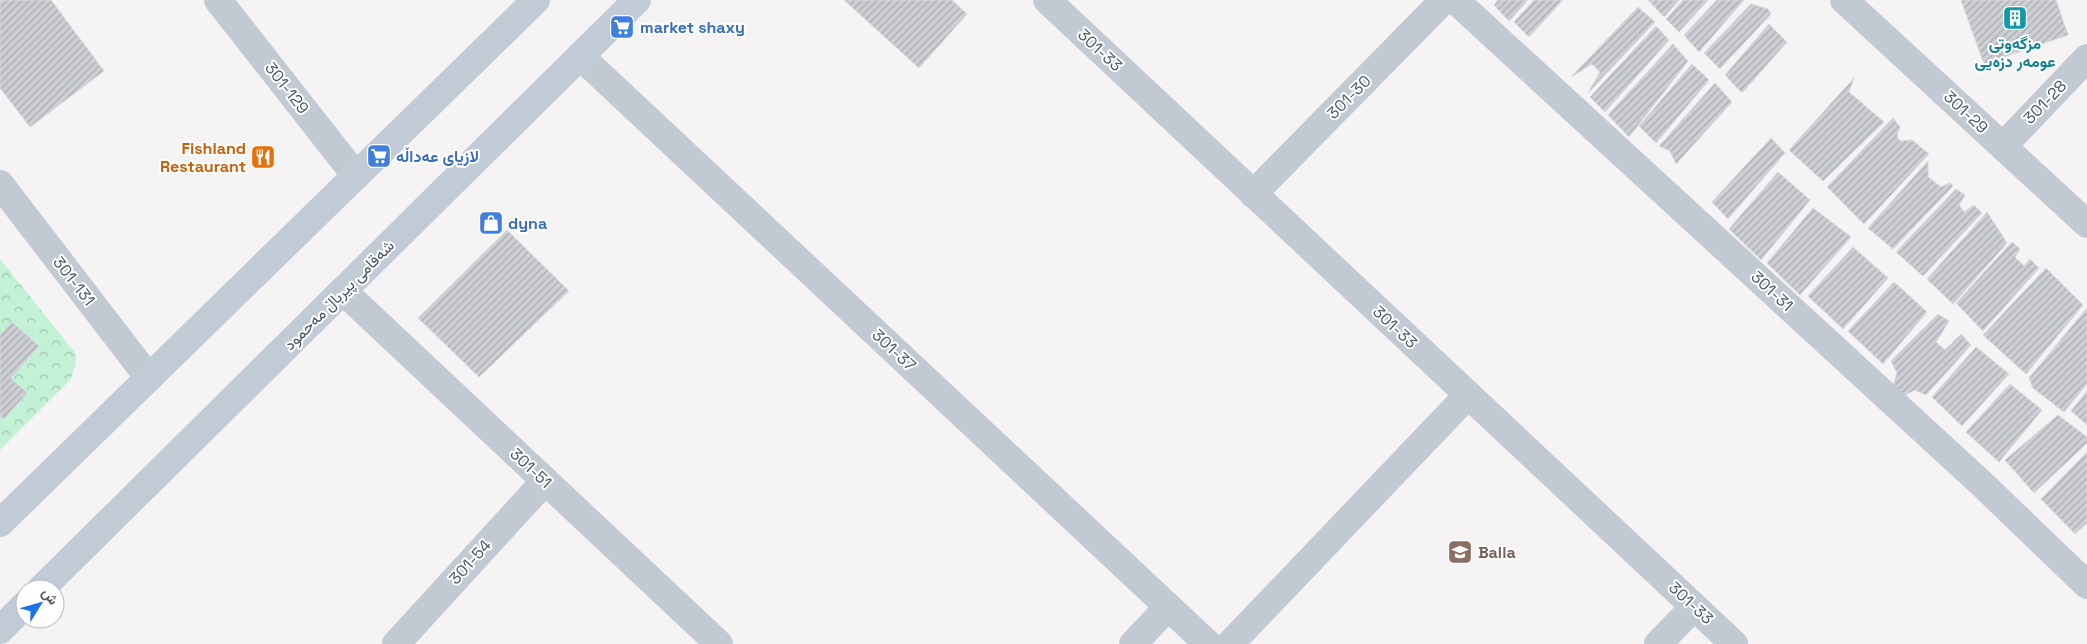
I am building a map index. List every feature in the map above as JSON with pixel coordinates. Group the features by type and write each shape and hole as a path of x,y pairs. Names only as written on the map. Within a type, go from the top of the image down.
{"main road":[{"path":"0,523 536,0"},
{"name":"شەقامی پیرباڵ مەحمود","path":"51,579 637,0"},
{"path":"0,630 15,615"}],"street":[{"name":"301-129","path":"218,0 356,176"},
{"name":"301-30","path":"1254,194 1444,0"},
{"name":"301-31","path":"1455,0 1975,478 2087,585"},
{"name":"301-29","path":"1850,2 2087,224"},
{"name":"301-33","path":"1056,3 1254,194 1734,644"},
{"name":"301-37","path":"580,56 1208,644"},
{"name":"301-28","path":"2003,146 2087,58"},
{"name":"301-131","path":"0,184 149,378"},
{"name":"301-51","path":"343,291 719,644"},
{"path":"1230,644 1468,395"},
{"name":"301-54","path":"396,644 544,481"},
{"path":"1658,644 1694,606"},
{"path":"1133,644 1168,607"}],"green space":[{"path":"0,259 76,354 76,365 70,380 0,450"}],"building":[{"path":"0,0 51,0 104,71 30,127 0,88"},
{"path":"844,0 952,0 967,14 919,68"},
{"path":"1498,0 1528,0 1509,21 1494,5"},
{"path":"1534,0 1563,0 1529,37 1514,22"},
{"path":"1648,0 1679,0 1664,17"},
{"path":"1683,0 1708,0 1679,32 1666,19"},
{"path":"1717,0 1744,0 1699,52 1684,35"},
{"name":"مزگەوتی عومەر دزەیی","path":"1961,0 2056,0 2068,35 1984,64"},
{"path":"1751,4 1768,9 1771,14 1720,69 1704,53"},
{"path":"1638,7 1655,22 1588,93 1600,72 1592,64 1571,77"},
{"path":"1769,24 1787,42 1742,93 1725,75"},
{"path":"1656,26 1669,40 1605,112 1590,97"},
{"path":"1673,44 1688,61 1629,137 1608,115"},
{"path":"1692,64 1709,80 1656,143 1639,126"},
{"path":"1854,78 1849,92 1884,122 1823,181 1789,150"},
{"path":"1715,83 1732,102 1676,164 1670,151 1659,146"},
{"path":"1893,118 1900,127 1897,136 1900,141 1912,140 1929,154 1864,224 1827,187"},
{"path":"1771,138 1785,153 1728,219 1712,202"},
{"path":"1928,161 1928,177 1941,187 1950,183 1953,186 1893,249 1868,228"},
{"path":"1778,172 1810,200 1761,260 1729,229"},
{"path":"1956,189 1965,195 1959,205 1964,212 1974,205 1982,213 1923,276 1896,252"},
{"path":"1813,208 1851,237 1800,295 1767,263"},
{"path":"1987,212 2007,243 1953,304 1927,279"},
{"path":"507,230 569,291 479,377 418,318"},
{"path":"2012,242 2020,249 2015,257 2024,266 2030,259 2039,268 1983,331 1956,303"},
{"path":"1853,247 1888,278 1843,329 1808,296"},
{"path":"2046,268 2083,305 2026,374 1983,335"},
{"path":"1894,282 1927,312 1883,364 1848,331"},
{"path":"2087,308 2087,384 2064,412 2033,388 2029,378"},
{"path":"1938,314 1949,321 1936,342 1945,350 1961,334 1971,345 1926,395 1915,390 1901,397 1892,389 1897,373 1891,361"},
{"path":"12,322 39,346 11,378 27,393 4,419 0,416 0,335"},
{"path":"1976,347 2009,374 1962,426 1932,397"},
{"path":"2010,384 2042,410 1999,462 1966,432"},
{"path":"2087,391 2087,425 2071,411"},
{"path":"2058,415 2087,437 2087,443 2034,493 2005,460"},
{"path":"2087,452 2087,523 2075,534 2041,499"}],"place":[{"name":"مزگەوتی عومەر دزەیی","path":"2015,18"},
{"name":"market shaxy","path":"622,27"},
{"name":"لازیای عەداڵە","path":"379,156"},
{"name":"Fishland Restaurant","path":"263,157"},
{"name":"dyna","path":"491,223"},
{"name":"Balla","path":"1460,552"}]}
